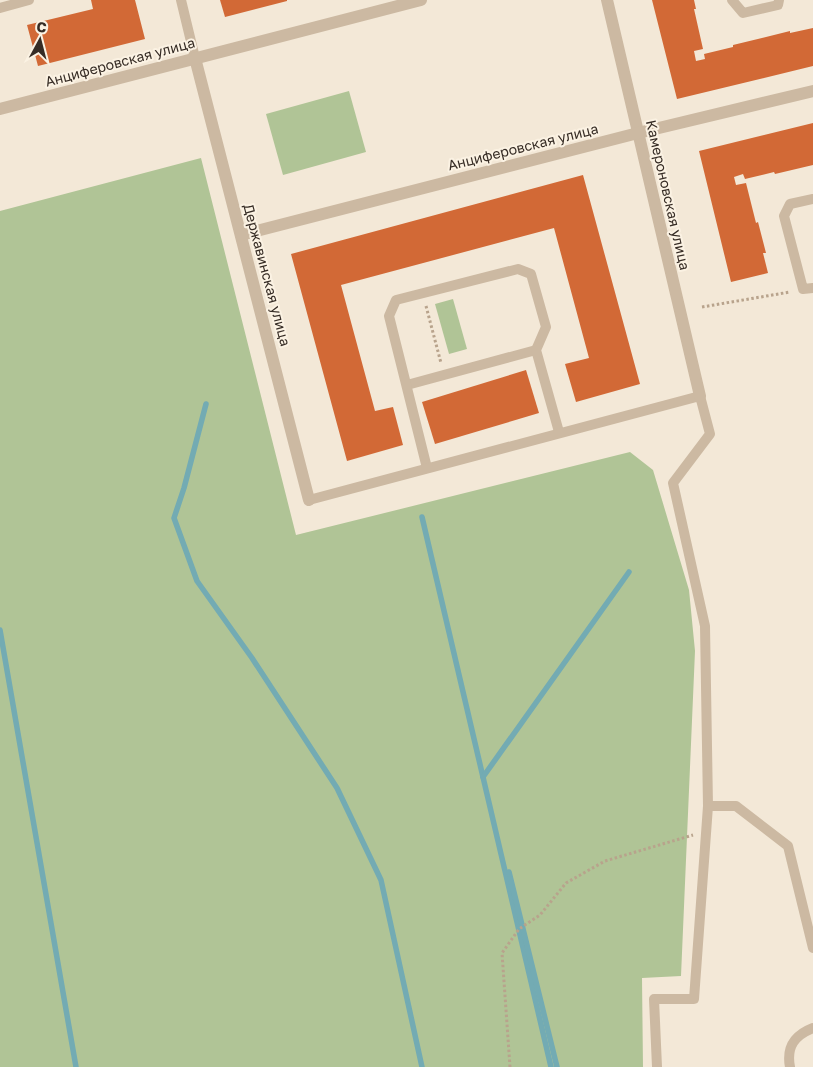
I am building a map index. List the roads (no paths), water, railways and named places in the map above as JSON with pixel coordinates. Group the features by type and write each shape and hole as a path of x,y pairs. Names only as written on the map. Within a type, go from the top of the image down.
{"street":[{"name":"Анциферовская улица","path":"0,110 421,0"},
{"name":"Камероновская улица","path":"607,0 700,396"},
{"name":"Державинская улица","path":"195,58 309,500"},
{"name":"Анциферовская улица","path":"241,236 638,133 813,91"}],"lane":[{"path":"0,8 29,0"},
{"path":"181,0 195,58"},
{"path":"732,0 743,12 778,4 779,0"},
{"path":"808,289 784,216 790,204 813,199"},
{"path":"427,468 389,316 396,300 518,269 531,274 546,327 536,350 559,432"},
{"path":"407,385 536,350"},
{"path":"309,500 700,396 710,434 673,483 705,626 708,806 694,999 654,999 657,1067"},
{"path":"708,806 736,806 788,846 813,948"},
{"path":"790,1067 790,1047 800,1033 813,1028"}],"waterway":[{"path":"206,404 184,488 174,518 197,581 252,658 337,788 381,880 422,1067"},
{"path":"422,517 551,1067"},
{"path":"483,777 629,572"},
{"path":"0,630 76,1067"},
{"path":"509,872 557,1067"}]}
